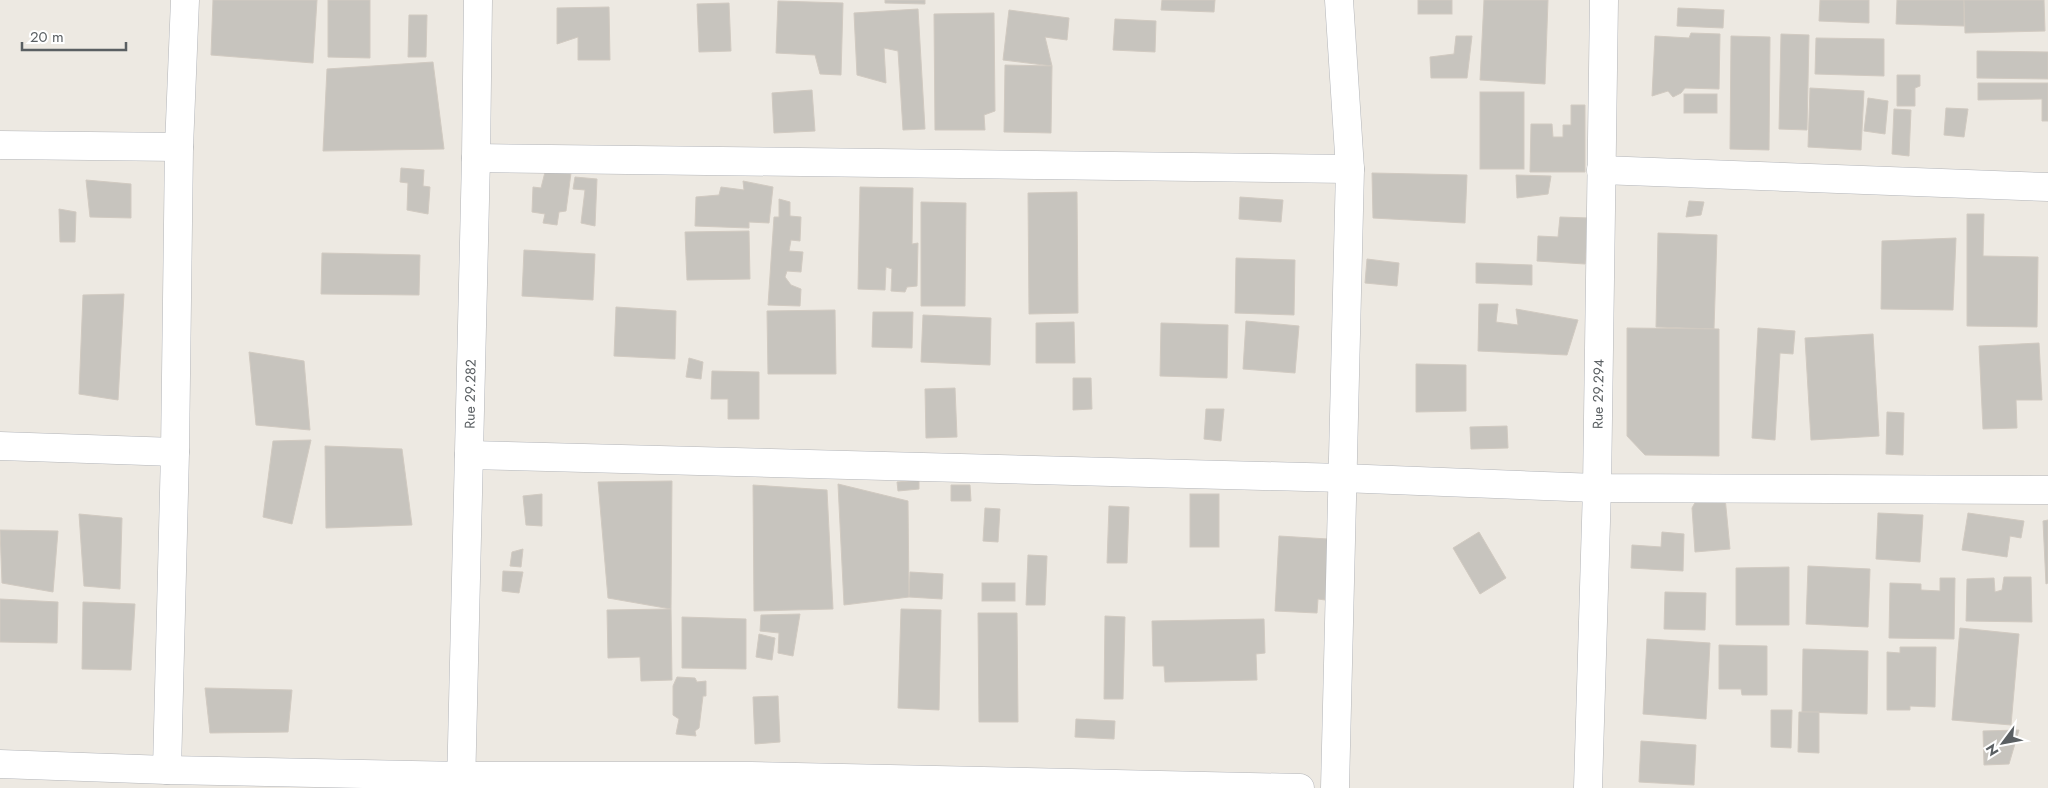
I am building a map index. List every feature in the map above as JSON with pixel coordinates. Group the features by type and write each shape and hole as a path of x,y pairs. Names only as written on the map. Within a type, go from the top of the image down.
{"street":[{"path":"166,770 175,452 179,148 185,0"},
{"name":"Rue 29.282","path":"461,782 478,0"},
{"path":"1335,788 1350,169 1339,0"},
{"name":"Rue 29.294","path":"1589,788 1597,488 1604,0"},
{"path":"0,145 179,148"},
{"path":"476,158 1350,169"},
{"path":"1601,170 2048,187"},
{"path":"0,446 175,452"},
{"path":"469,455 1342,478 1597,488 2048,490"},
{"path":"0,764 461,782 751,782 1300,788"},
{"path":"1572,788 1589,788"}],"building":[{"path":"213,0 317,0 313,63 211,55"},
{"path":"328,0 370,0 370,58 328,57"},
{"path":"885,0 925,0 925,4 885,3"},
{"path":"1162,0 1215,0 1214,12 1161,10"},
{"path":"1418,0 1452,0 1452,14 1418,14"},
{"path":"1484,0 1548,0 1545,84 1480,80"},
{"path":"1820,0 1869,0 1869,23 1819,21"},
{"path":"1897,0 1964,0 1964,26 1896,24"},
{"path":"1964,0 2044,0 2045,31 1965,33"},
{"path":"778,1 843,3 841,75 820,74 815,55 776,53"},
{"path":"729,3 731,51 699,52 697,4"},
{"path":"609,7 610,60 578,60 578,37 557,44 557,8"},
{"path":"1678,8 1724,10 1723,28 1677,26"},
{"path":"918,9 925,129 903,130 898,51 884,48 886,83 857,75 854,13"},
{"path":"1009,10 1069,18 1067,40 1045,37 1052,66 1003,60"},
{"path":"994,13 995,111 984,115 985,130 935,130 934,14"},
{"path":"409,15 427,15 426,57 408,57"},
{"path":"1115,19 1156,21 1155,52 1113,50"},
{"path":"1691,33 1720,34 1719,89 1685,88 1681,93 1673,97 1668,91 1652,96 1655,36 1689,38"},
{"path":"1781,34 1809,35 1807,130 1779,129"},
{"path":"1456,36 1472,36 1467,78 1431,78 1430,57 1454,54"},
{"path":"1731,36 1770,37 1769,150 1730,149"},
{"path":"1816,38 1884,39 1884,76 1815,74"},
{"path":"1977,51 2048,52 2048,79 1977,78"},
{"path":"433,62 444,149 323,151 327,69"},
{"path":"1005,65 1052,66 1051,133 1004,132"},
{"path":"1897,75 1920,75 1920,86 1915,88 1915,106 1897,106"},
{"path":"1978,83 2048,83 2048,121 2042,121 2042,99 1978,100"},
{"path":"1810,88 1864,91 1861,150 1808,147"},
{"path":"812,90 815,131 774,133 772,93"},
{"path":"1480,92 1524,92 1524,169 1480,169"},
{"path":"1684,94 1717,94 1717,113 1684,113"},
{"path":"1868,98 1888,101 1885,134 1864,131"},
{"path":"1571,105 1585,105 1585,172 1530,172 1531,124 1552,124 1553,137 1563,137 1563,125 1571,125"},
{"path":"1946,108 1968,109 1964,137 1944,135"},
{"path":"1894,109 1911,110 1909,156 1892,154"},
{"path":"401,168 424,170 423,186 430,187 428,214 407,210 408,183 400,182"},
{"path":"545,172 571,173 566,211 559,212 557,225 543,223 545,214 532,212 533,187 541,188"},
{"path":"1372,173 1467,175 1465,223 1373,218"},
{"path":"1516,175 1551,176 1548,194 1517,198"},
{"path":"575,177 597,179 595,226 581,223 585,190 573,189"},
{"path":"86,180 131,184 131,218 90,217"},
{"path":"743,181 773,187 769,223 749,222 749,228 695,226 696,197 719,195 721,187 744,190"},
{"path":"860,187 913,188 912,244 918,243 917,286 907,287 905,292 891,291 892,269 886,267 885,290 858,289"},
{"path":"1077,192 1078,313 1029,314 1028,193"},
{"path":"1240,197 1283,200 1281,222 1239,219"},
{"path":"779,199 790,202 790,216 801,217 800,241 791,240 789,251 803,252 801,272 787,271 785,277 791,285 801,289 800,306 768,305 774,217 779,217"},
{"path":"1689,201 1704,202 1701,215 1686,217"},
{"path":"921,202 966,203 965,306 921,306"},
{"path":"59,209 76,212 75,242 60,242"},
{"path":"1967,214 1984,214 1983,256 2038,257 2037,327 1967,326"},
{"path":"1560,217 1589,218 1585,264 1537,261 1538,236 1558,237"},
{"path":"749,231 750,279 687,280 685,232"},
{"path":"1658,233 1717,235 1714,329 1656,327"},
{"path":"1956,238 1953,310 1881,309 1882,241"},
{"path":"524,250 595,254 593,300 522,296"},
{"path":"322,253 420,255 419,295 321,294"},
{"path":"1236,258 1295,260 1294,315 1235,313"},
{"path":"1367,259 1399,263 1397,286 1365,283"},
{"path":"1476,263 1532,265 1532,285 1476,283"},
{"path":"124,294 118,400 79,394 83,295"},
{"path":"1479,304 1498,304 1496,322 1518,325 1516,309 1578,320 1567,355 1478,351"},
{"path":"616,307 676,311 675,359 614,356"},
{"path":"835,310 836,374 768,374 767,311"},
{"path":"873,312 913,312 912,348 872,347"},
{"path":"923,315 991,318 990,365 921,362"},
{"path":"1246,321 1299,326 1295,373 1243,369"},
{"path":"1074,322 1075,363 1036,363 1036,323"},
{"path":"1161,323 1228,325 1227,378 1160,376"},
{"path":"1627,328 1719,329 1719,456 1645,455 1627,436"},
{"path":"1758,328 1795,331 1793,354 1780,353 1775,440 1752,438"},
{"path":"1873,334 1879,436 1811,440 1805,338"},
{"path":"2039,343 2042,400 2016,400 2017,428 1983,429 1979,346"},
{"path":"249,352 304,361 310,430 256,425"},
{"path":"689,358 703,362 701,379 686,377"},
{"path":"1416,364 1466,365 1466,411 1416,412"},
{"path":"712,371 759,372 759,419 728,419 728,399 711,399"},
{"path":"1073,378 1091,378 1092,409 1073,410"},
{"path":"955,388 957,437 926,438 925,389"},
{"path":"1206,409 1224,409 1221,441 1204,439"},
{"path":"1887,412 1904,413 1903,455 1886,454"},
{"path":"1507,426 1508,448 1471,449 1470,427"},
{"path":"311,440 292,524 263,517 273,441"},
{"path":"325,446 402,449 412,525 326,528"},
{"path":"919,480 919,489 898,491 897,482"},
{"path":"672,481 671,609 608,598 598,482"},
{"path":"838,484 908,501 909,597 844,605"},
{"path":"753,485 827,490 833,609 754,611"},
{"path":"951,485 970,485 971,501 951,501"},
{"path":"542,494 542,526 526,525 523,496"},
{"path":"1190,494 1219,494 1219,547 1190,547"},
{"path":"1725,497 1730,549 1695,552 1692,508 1697,499"},
{"path":"1109,506 1129,507 1127,563 1107,563"},
{"path":"985,508 1000,509 998,542 983,541"},
{"path":"1878,513 1923,515 1920,562 1876,559"},
{"path":"1968,513 2024,521 2021,538 2010,536 2007,557 1962,550"},
{"path":"79,514 122,518 120,589 84,586"},
{"path":"2048,520 2048,583 2046,584 2043,521"},
{"path":"0,530 58,531 53,592 2,583"},
{"path":"1479,532 1506,578 1480,594 1453,548"},
{"path":"1662,532 1684,534 1683,571 1631,568 1632,545 1661,547"},
{"path":"1279,536 1328,539 1325,600 1318,599 1317,613 1275,611"},
{"path":"523,549 521,567 510,566 512,552"},
{"path":"1028,555 1047,556 1045,605 1026,605"},
{"path":"1808,566 1870,569 1868,627 1806,624"},
{"path":"1789,567 1789,625 1736,625 1736,568"},
{"path":"503,571 523,572 519,593 502,591"},
{"path":"910,572 943,574 942,599 909,597"},
{"path":"2004,577 2031,577 2032,622 1966,621 1967,579 1994,578 1995,592 2002,590"},
{"path":"1940,578 1955,578 1954,639 1889,638 1890,583 1921,584 1921,590 1940,591"},
{"path":"982,583 1015,583 1015,601 982,601"},
{"path":"1665,592 1706,593 1705,630 1664,629"},
{"path":"0,599 58,602 57,643 0,642"},
{"path":"83,602 135,604 131,670 82,669"},
{"path":"671,609 672,680 641,681 640,657 608,658 607,610"},
{"path":"901,609 941,610 939,710 898,708"},
{"path":"978,613 1017,613 1018,722 979,722"},
{"path":"800,614 793,656 778,653 779,633 760,631 761,615"},
{"path":"1105,616 1125,617 1123,699 1104,699"},
{"path":"682,617 746,619 746,669 682,668"},
{"path":"1264,619 1265,653 1256,654 1257,680 1165,682 1164,666 1153,666 1152,621"},
{"path":"1960,628 2019,634 2011,725 1952,720"},
{"path":"759,634 775,638 772,660 756,657"},
{"path":"1647,639 1710,643 1706,719 1643,714"},
{"path":"1719,645 1767,646 1767,695 1742,695 1741,689 1719,689"},
{"path":"1900,647 1936,647 1935,707 1910,706 1910,710 1887,710 1887,652 1900,653"},
{"path":"1803,649 1868,651 1867,714 1802,712"},
{"path":"677,677 695,678 697,682 706,681 706,696 703,696 699,728 695,731 696,736 676,734 679,719 673,715 673,686"},
{"path":"205,688 292,690 288,732 210,733"},
{"path":"778,696 780,742 755,744 753,697"},
{"path":"1771,710 1792,710 1791,748 1771,747"},
{"path":"1799,712 1819,712 1819,753 1798,752"},
{"path":"1076,719 1115,721 1114,739 1075,737"},
{"path":"2019,730 2009,764 1984,765 1983,731"},
{"path":"1641,741 1696,745 1694,785 1639,782"}]}
